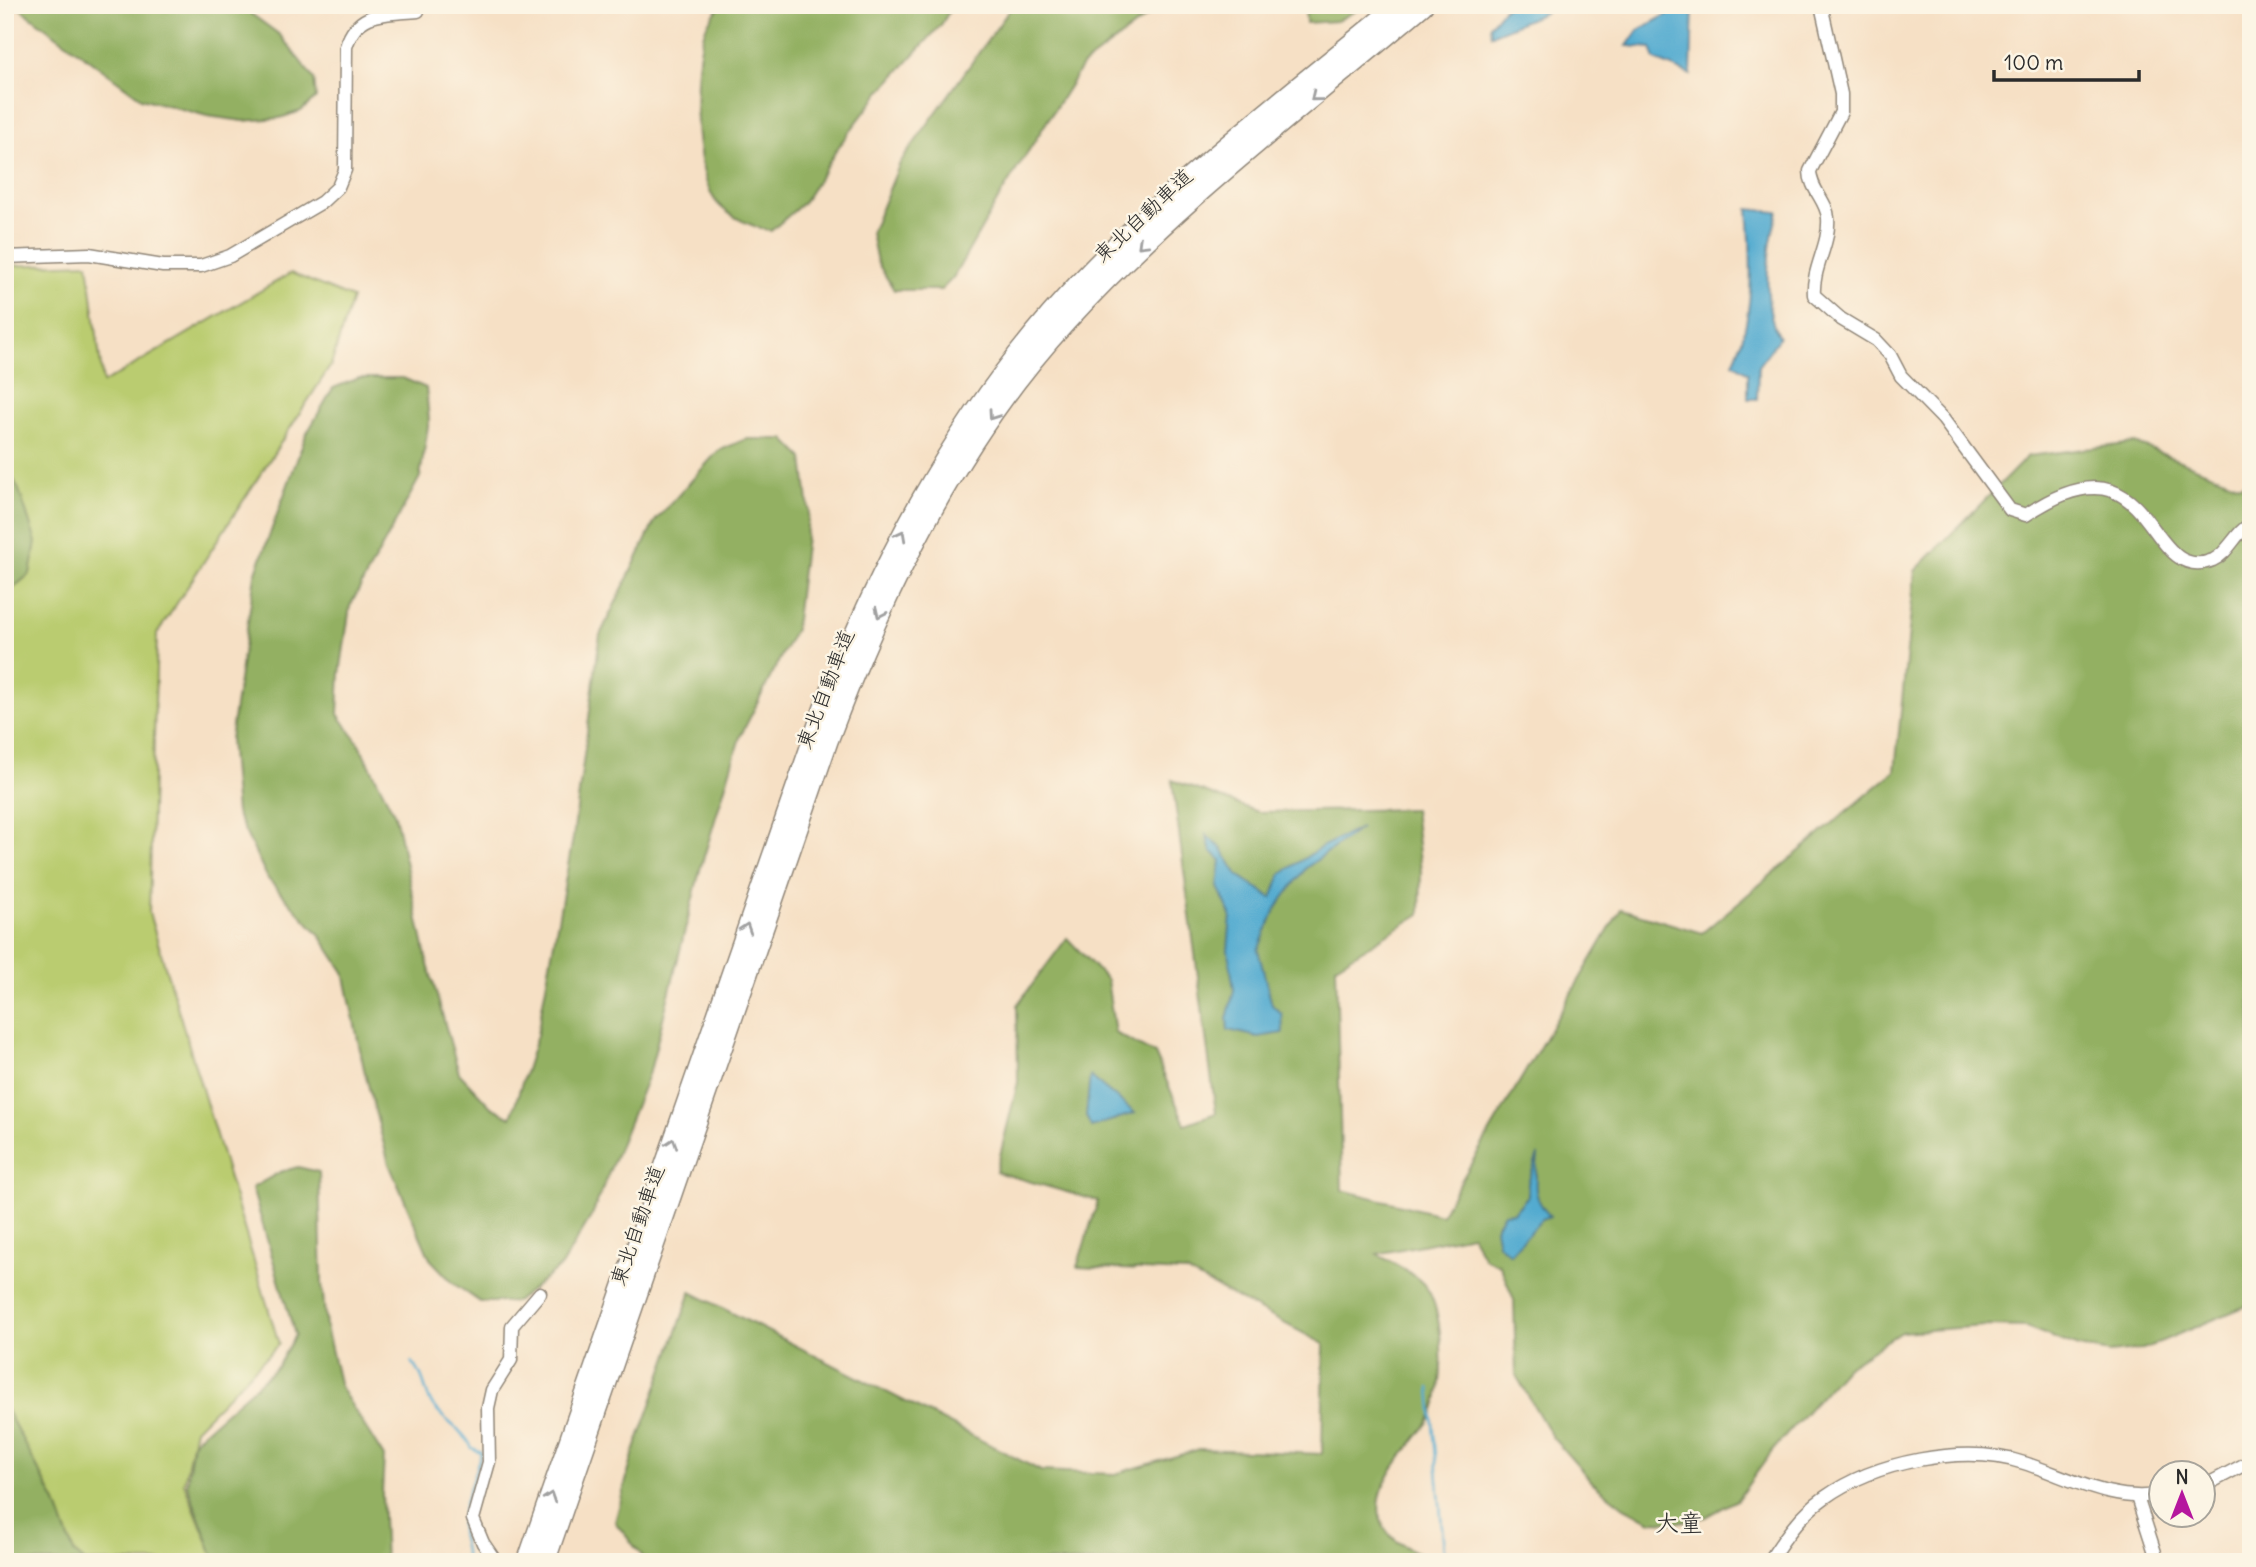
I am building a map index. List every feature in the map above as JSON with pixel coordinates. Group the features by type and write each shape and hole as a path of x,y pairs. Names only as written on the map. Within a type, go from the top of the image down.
{"highway":[{"name":"東北自動車道","path":"527,1562 819,721 865,606 919,501 989,393 1044,322 1091,271 1185,182 1398,5"},
{"name":"東北自動車道","path":"545,1562 828,741 871,632 902,565 990,419 1065,323 1159,227 1423,5"},
{"path":"1336,79 1400,38 1438,5"}],"street":[{"path":"1821,5 1841,94 1841,112 1810,171 1810,180 1828,214 1828,234 1813,282 1814,295 1841,320 1876,340 1890,355 1901,376 1943,419 2010,510 2026,515 2064,492 2083,488 2112,488 2130,499 2146,517 2160,542 2189,561 2211,561 2223,553 2240,530 2251,524"},
{"path":"5,257 89,254 163,266 201,266 230,256 322,202 338,187 345,170 346,47 350,33 357,24 369,17 418,11"},
{"path":"496,1562 483,1543 473,1519 489,1462 488,1408 492,1390 511,1360 512,1326 540,1293"},
{"path":"1769,1562 1790,1531 1824,1498 1865,1475 1899,1464 1942,1456 2021,1461 2103,1492 2137,1497 2148,1496"},
{"path":"2218,1478 2251,1461"},
{"path":"2137,1497 2158,1562"}],"green space":[{"path":"15,5 239,5 280,35 314,79 316,98 301,111 280,118 243,121 207,116 141,98"},
{"path":"721,5 953,5 941,25 880,92 841,143 804,202 771,231 743,221 724,210 710,191 703,170 697,119 698,66 706,27"},
{"path":"1013,5 1162,5 1082,66 1000,196 953,278 941,290 894,290 877,262 871,233 900,163"},
{"path":"1305,5 1366,5 1337,21 1306,23"},
{"path":"88,263 103,383 291,273 352,298 331,365 157,634 149,913 279,1344 195,1429 184,1483 214,1558 210,1562 85,1562 74,1553 56,1503 5,1408 5,266"},
{"path":"359,378 403,378 426,388 429,420 420,477 350,606 340,674 338,714 359,744 395,815 427,961 459,1073 491,1107 511,1117 537,1035 573,838 600,635 655,521 718,451 746,439 784,439 803,458 809,511 795,629 740,737 700,870 651,1067 592,1215 561,1266 516,1302 480,1302 453,1283 430,1259 389,1164 364,1069 344,972 319,934 268,879 236,813 230,739 255,575 306,435 333,388"},
{"path":"2135,443 2240,485 2251,480 2251,1304 2143,1349 2110,1353 2078,1347 2026,1327 1985,1326 1901,1332 1846,1367 1773,1450 1737,1500 1706,1517 1679,1522 1651,1521 1624,1507 1593,1483 1552,1437 1516,1375 1514,1300 1500,1265 1484,1258 1471,1235 1377,1254 1410,1273 1426,1287 1437,1314 1441,1351 1436,1405 1425,1426 1387,1478 1379,1504 1380,1518 1394,1539 1405,1547 1445,1562 647,1562 615,1522 633,1455 691,1292 1041,1471 1115,1474 1200,1449 1322,1454 1324,1344 1187,1272 1077,1267 1098,1201 996,1172 1018,1082 1017,1005 1067,938 1107,980 1115,1033 1155,1054 1185,1124 1216,1113 1172,780 1258,812 1414,809 1421,871 1420,914 1336,966 1342,1190 1441,1215 1621,909 1702,933 1895,771 1915,571 2028,456"},
{"path":"5,463 19,490 36,542 30,574 7,593"},
{"path":"298,1167 319,1172 326,1327 340,1387 384,1457 382,1494 385,1562 210,1562 214,1558 187,1484 193,1441 277,1367 295,1335 252,1188 280,1172"},
{"path":"5,1407 56,1503 74,1553 85,1562 5,1562"}],"water":[{"path":"1507,5 1553,5 1544,13 1491,35 1490,25"},
{"path":"1685,5 1693,5 1691,75 1655,60 1651,48 1627,46 1638,30"},
{"path":"1748,209 1778,212 1771,242 1768,292 1773,324 1779,338 1758,366 1757,399 1748,399 1748,373 1733,363 1745,327 1750,288"},
{"path":"1361,828 1306,868 1275,910 1258,950 1272,1005 1282,1014 1283,1033 1258,1037 1228,1030 1227,1019 1234,990 1228,950 1231,915 1218,887 1221,860 1211,851 1206,835 1221,848 1238,875 1272,898 1281,874 1323,846"},
{"path":"1090,1076 1135,1113 1091,1127 1086,1116"},
{"path":"1538,1155 1537,1195 1550,1216 1542,1219 1510,1254 1498,1244 1495,1228 1504,1213 1514,1212 1528,1196 1528,1183"}],"waterway":[{"path":"412,1362 419,1371 435,1409 464,1435 472,1448 481,1452 461,1521 465,1562"},
{"path":"1430,1388 1445,1562"}],"district":[{"name":"大童","path":"1679,1522"}]}
